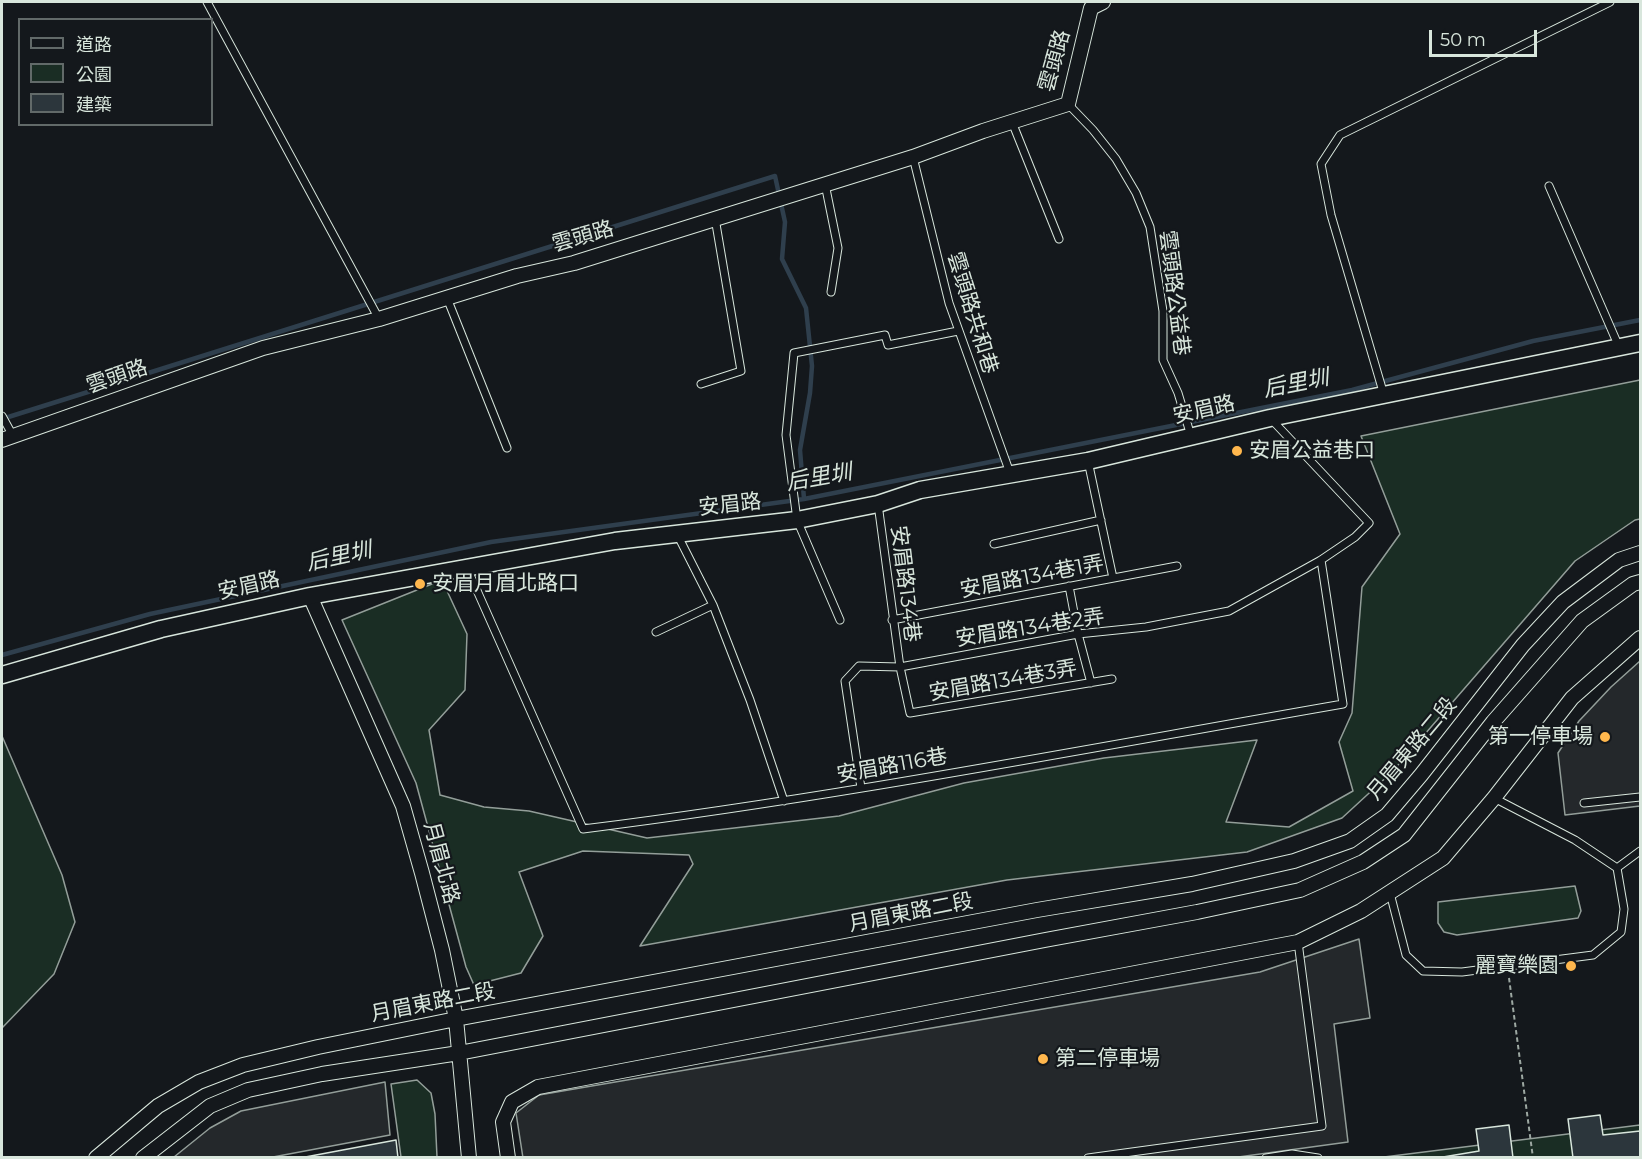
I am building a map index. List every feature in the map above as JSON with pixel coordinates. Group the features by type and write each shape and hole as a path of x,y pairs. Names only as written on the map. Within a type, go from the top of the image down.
{"street":[{"name":"雲頭路","path":"7,438 263,348 379,319 517,276 574,263 913,158 1068,104 1091,8 1103,2"},
{"name":"安眉路","path":"2,675 161,629 310,596 615,541 797,520 878,504 920,490 1088,461 1270,418 1641,343"},
{"name":"月眉東路二段","path":"96,1158 158,1107 199,1082 254,1063 318,1047 456,1019 1192,884 1294,861 1350,841 1387,815 1523,645 1563,602 1620,560 1641,553"},
{"path":"143,1158 210,1106 249,1090 322,1074 459,1053 1197,912 1300,890 1363,862 1404,835 1493,722 1582,621 1634,584 1641,582"},
{"name":"月眉北路","path":"310,596 403,806 442,951 456,1019 469,1158"},
{"path":"508,1158 503,1122 512,1102 538,1087 1298,942 1361,911 1443,858 1494,798 1572,698 1641,638"}],"lane":[{"path":"207,2 379,319"},
{"path":"1384,395 1331,215 1322,164 1340,135 1610,2"},
{"name":"雲頭路公益巷","path":"1068,104 1116,159 1136,194 1150,227 1163,311 1163,360 1178,393 1191,436"},
{"path":"1012,122 1059,239"},
{"name":"雲頭路共和巷","path":"913,158 948,303 1011,475"},
{"path":"825,184 838,248 831,292"},
{"path":"1549,186 1619,347"},
{"path":"701,384 741,371 715,218"},
{"path":"447,298 507,448"},
{"path":"840,620 797,520 786,435 794,353 885,335 888,345 958,331"},
{"path":"2,416 7,438"},
{"path":"1270,418 1369,523 1355,537 1321,560"},
{"path":"1088,461 1113,578"},
{"name":"安眉路134巷","path":"878,504 900,668"},
{"path":"994,544 1101,520"},
{"path":"677,533 713,605 750,700 784,801"},
{"name":"安眉路134巷2弄","path":"861,788 845,681 859,666 900,668 1078,634 1146,627 1229,611 1321,560"},
{"name":"安眉路116巷","path":"467,568 583,829 784,801 1343,704 1321,560"},
{"name":"安眉路134巷1弄","path":"892,620 1178,566"},
{"path":"1069,586 1078,634 1091,683"},
{"path":"656,633 713,605"},
{"name":"安眉路134巷3弄","path":"900,668 910,713 1112,680"},
{"path":"1584,803 1641,797"},
{"path":"1390,893 1406,956 1423,971 1462,972 1593,955 1621,932 1624,909 1617,868 1575,840 1494,798"},
{"path":"1617,868 1641,851"},
{"path":"1088,1158 1322,1126 1298,942"},
{"path":"1266,1158 1292,1154 1318,1158"}],"path":[{"path":"1507,966 1533,1158"}],"green space":[{"path":"1640,380 1640,519 1635,520 1575,561 1392,772 1342,818 1247,852 1007,880 640,946 693,864 689,855 583,851 519,872 543,936 521,973 474,985 466,967 416,783 342,620 442,580 467,634 465,690 429,730 440,795 484,807 529,811 647,838 839,816 964,783 1104,758 1257,740 1226,822 1289,827 1353,791 1339,742 1352,713 1362,587 1400,534 1361,436"},
{"path":"2,736 62,875 75,922 54,974 2,1028"},
{"path":"1575,886 1581,911 1578,918 1457,935 1444,932 1438,923 1438,902"},
{"path":"417,1080 431,1093 435,1114 437,1157 401,1157 391,1084"},
{"path":"1640,1125 1640,1157 1384,1157"}],"shaded area":[{"name":"第一停車場","path":"1640,661 1640,806 1565,815 1558,753 1579,721"},
{"name":"第二停車場","path":"1359,939 1370,1018 1334,1024 1348,1142 1231,1158 523,1158 516,1113 539,1095 1260,972"},
{"path":"385,1082 390,1135 273,1157 174,1157 210,1128 241,1111"}],"building":[{"path":"1600,1115 1603,1135 1640,1131 1640,1158 1573,1158 1568,1119"},
{"path":"1509,1125 1513,1158 1437,1158 1479,1151 1476,1129"},
{"path":"396,1140 398,1158 300,1158"}],"waterway":[{"path":"2,419 775,176 785,222 782,259 806,308 812,366 810,393 800,450 804,499"},
{"name":"后里圳","path":"2,655 150,614 491,542 804,499 1352,390 1533,341 1640,320"}],"place":[{"name":"安眉公益巷口","path":"1237,451"},
{"name":"安眉月眉北路口","path":"420,584"},
{"name":"第一停車場","path":"1605,737"},
{"name":"麗寶樂園","path":"1571,966"},
{"name":"第二停車場","path":"1043,1059"}]}
